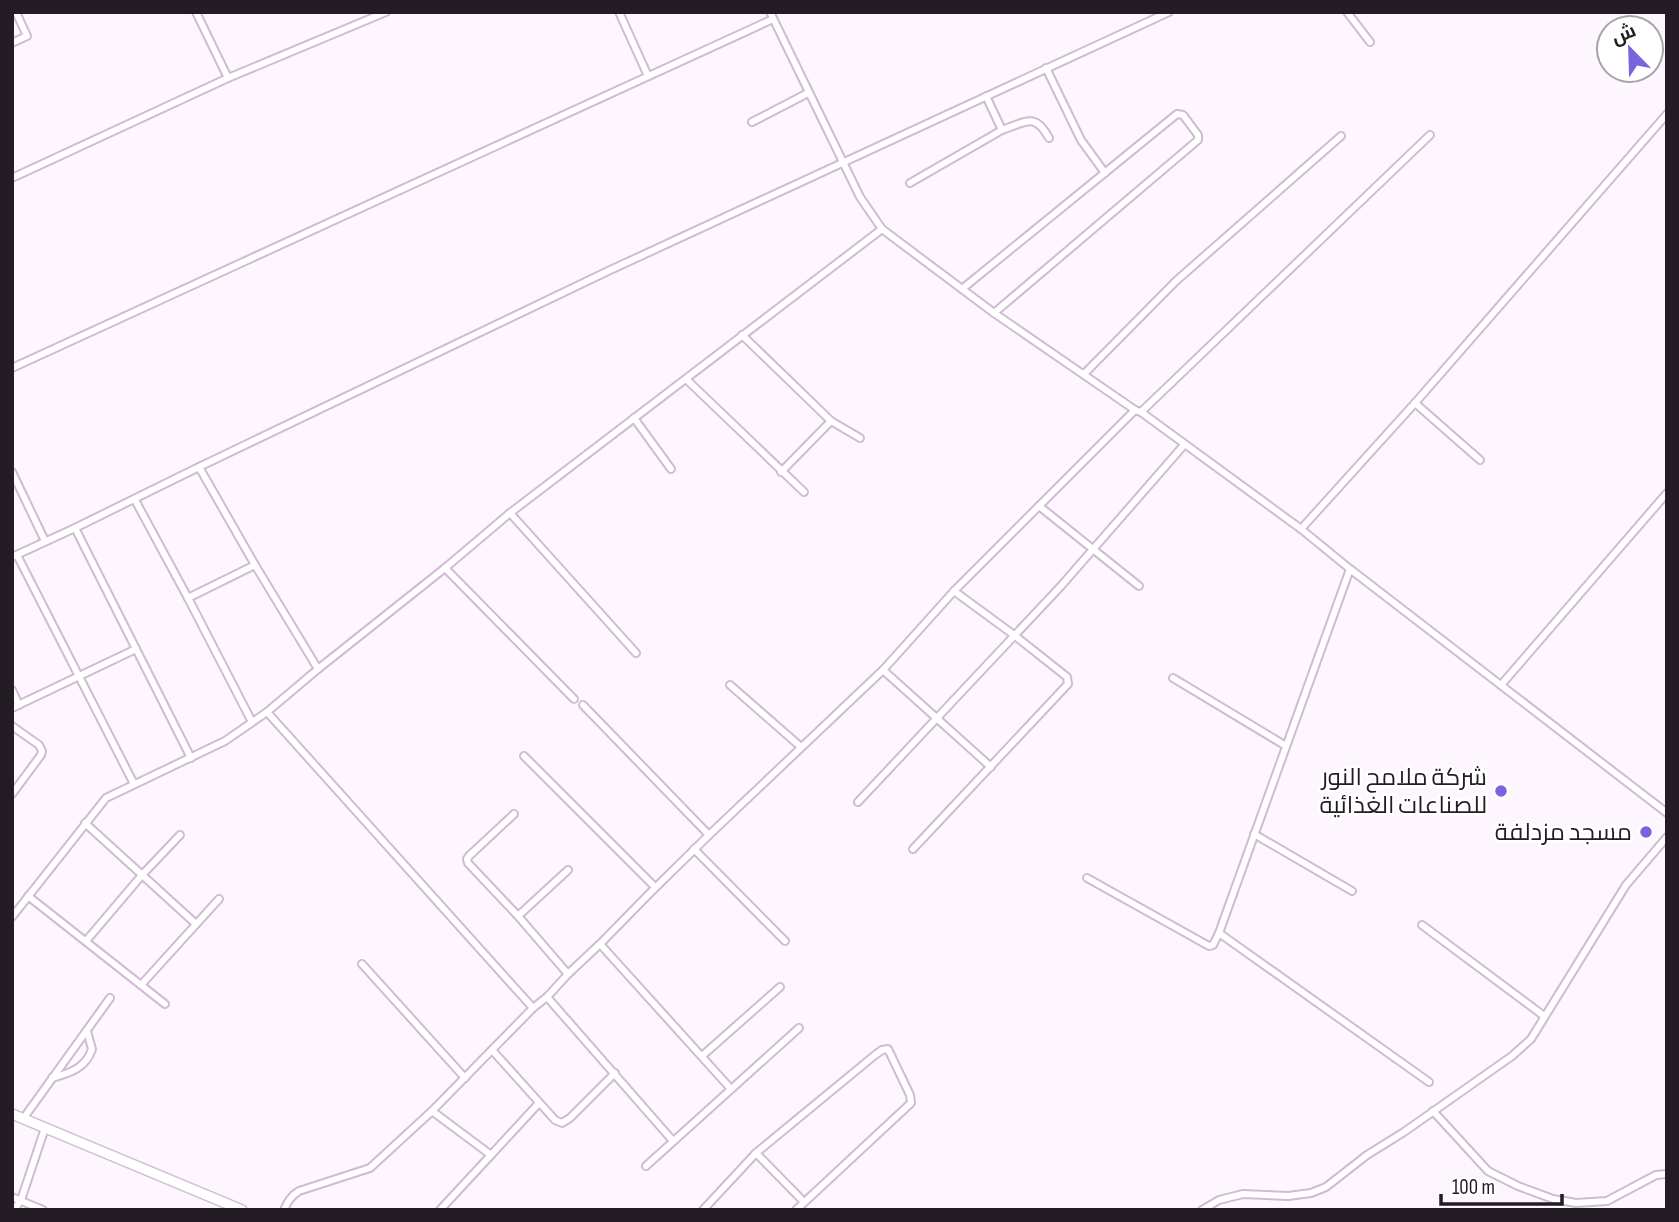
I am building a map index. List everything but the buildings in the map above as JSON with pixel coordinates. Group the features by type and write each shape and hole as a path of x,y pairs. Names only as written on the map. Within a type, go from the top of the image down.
{"main road":[{"path":"12,1114 236,1209"}],"street":[{"path":"12,43 27,37 16,12"},
{"path":"196,12 228,78"},
{"path":"12,178 228,78 386,12"},
{"path":"619,12 648,76"},
{"path":"134,784 15,556 606,272 1169,12"},
{"path":"1347,12 1370,42"},
{"path":"12,368 648,76 771,16 860,197 882,229 994,313 1138,411 1301,529 1667,813"},
{"path":"1046,68 1081,140 1105,173"},
{"path":"752,122 808,93"},
{"path":"986,96 1002,130"},
{"path":"962,289 1177,114 1183,115 1198,135 1198,140 994,313"},
{"path":"1301,529 1415,403 1667,114"},
{"path":"910,183 1002,130 1024,122 1034,121 1040,124 1049,138"},
{"path":"284,1210 288,1200 299,1191 370,1168 432,1111 655,887 883,670 954,591 1039,506 1430,135"},
{"path":"1084,374 1176,281 1341,136"},
{"path":"12,917 106,797 225,741 267,712 510,513 882,229"},
{"path":"742,335 831,421 860,438"},
{"path":"686,379 804,492"},
{"path":"1415,403 1480,460"},
{"path":"634,418 671,469"},
{"path":"782,472 831,421"},
{"path":"858,802 1093,550 1184,445"},
{"path":"199,467 318,669"},
{"path":"12,472 45,541"},
{"path":"1501,685 1667,493"},
{"path":"135,500 252,722"},
{"path":"1039,506 1139,586"},
{"path":"510,513 636,653"},
{"path":"75,528 191,758"},
{"path":"188,598 255,565"},
{"path":"445,568 574,699"},
{"path":"1087,878 1209,946 1213,945 1350,569"},
{"path":"913,849 1068,684 1067,677 954,591"},
{"path":"12,690 16,707 136,649"},
{"path":"883,670 991,766"},
{"path":"1173,678 1286,746"},
{"path":"730,685 801,747"},
{"path":"583,705 709,835"},
{"path":"267,712 533,1008"},
{"path":"12,726 39,745 42,751 12,794"},
{"path":"524,756 655,887"},
{"path":"514,814 467,859 468,863 568,974"},
{"path":"85,823 196,924"},
{"path":"1254,834 1352,891"},
{"path":"86,941 180,835"},
{"path":"1202,1210 1219,1200 1243,1194 1288,1196 1311,1193 1326,1187 1367,1155 1522,1048 1531,1039 1626,885 1667,838"},
{"path":"694,849 785,940"},
{"path":"518,916 568,870"},
{"path":"28,896 165,1004"},
{"path":"141,985 219,899"},
{"path":"1422,925 1544,1016"},
{"path":"1219,933 1429,1082"},
{"path":"600,944 731,1089"},
{"path":"362,964 465,1078"},
{"path":"702,1055 780,987"},
{"path":"547,997 673,1140"},
{"path":"23,1119 110,998"},
{"path":"646,1166 799,1028"},
{"path":"52,1078 70,1073 85,1063 92,1049 87,1031"},
{"path":"703,1210 756,1153 875,1055 888,1049 910,1095 911,1103 796,1210"},
{"path":"492,1050 555,1120 562,1123 615,1073"},
{"path":"440,1210 539,1102"},
{"path":"432,1111 491,1155"},
{"path":"1433,1111 1488,1171 1553,1199 1576,1203 1607,1201 1656,1175 1667,1174"},
{"path":"14,1210 21,1200 46,1128"},
{"path":"756,1153 804,1202"},
{"path":"12,1197 43,1210"}],"place":[{"name":"شركة ملامح النور للصناعات الغذائية","path":"1501,791"},
{"name":"مسجد مزدلفة","path":"1646,832"}]}
